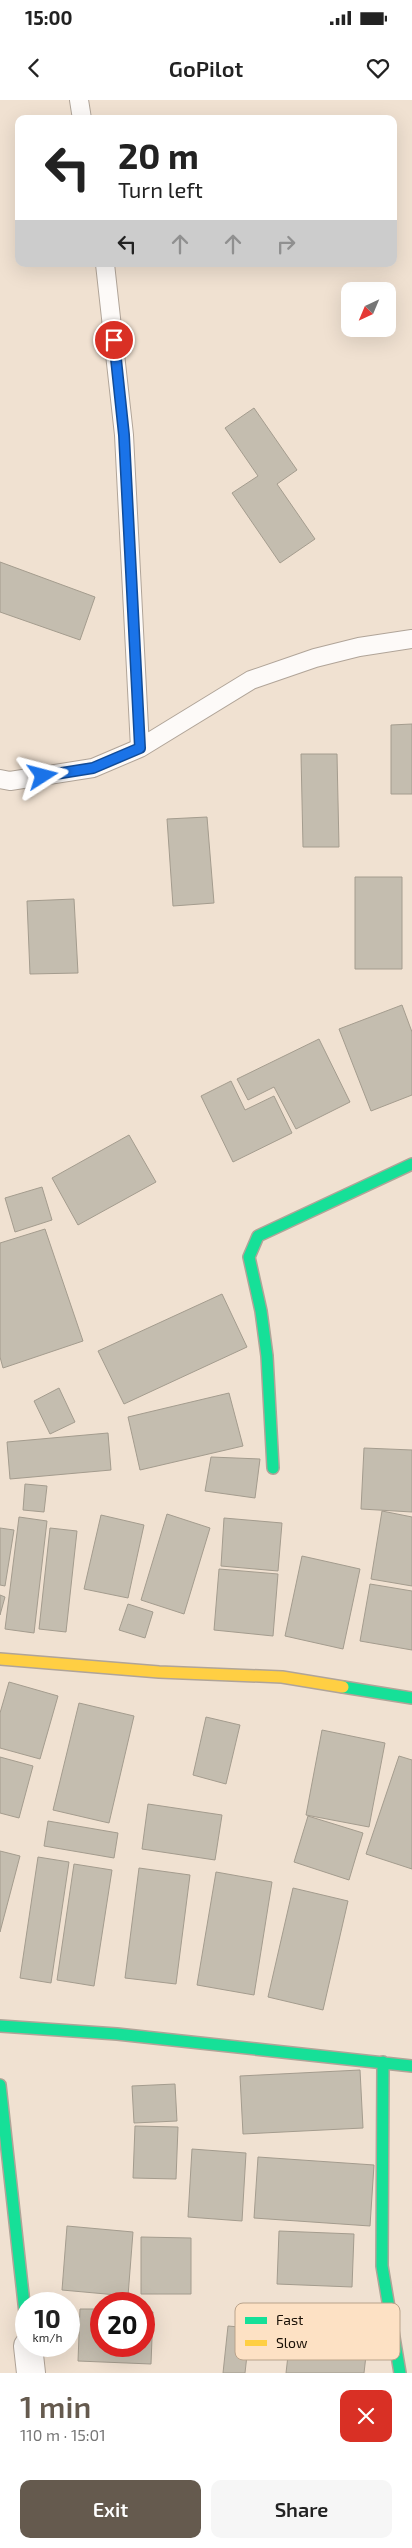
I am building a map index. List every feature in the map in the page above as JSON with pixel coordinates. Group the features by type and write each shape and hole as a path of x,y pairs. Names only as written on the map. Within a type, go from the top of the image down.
{"street":[{"path":"273,1468 272,1390 257,1286 248,1264 250,1246 258,1236 412,1164"},
{"path":"0,1659 159,1672 282,1677 412,1698"},
{"path":"0,2026 117,2034 412,2066"},
{"path":"384,2062 382,2266 388,2303"},
{"path":"0,2085 23,2292"},
{"path":"29,2357 31,2373"},
{"path":"398,2360 400,2373"}],"lane":[{"path":"79,100 81,115"},
{"path":"105,267 124,435 140,748"},
{"path":"0,779 10,781 93,768 140,748 251,680 315,658 359,647 412,639"}],"building":[{"path":"254,408 297,470 277,484 315,539 280,563 232,493 258,476 225,428"},
{"path":"0,562 95,597 80,640 0,612"},
{"path":"412,724 412,794 391,794 391,725"},
{"path":"301,754 337,754 339,847 303,847"},
{"path":"207,817 214,903 173,906 167,819"},
{"path":"355,877 402,877 402,969 355,969"},
{"path":"74,899 78,973 30,974 27,901"},
{"path":"402,1005 412,1032 412,1095 371,1111 339,1029"},
{"path":"319,1039 350,1102 296,1129 274,1087 248,1100 237,1079"},
{"path":"231,1081 245,1110 274,1096 292,1133 233,1162 201,1096"},
{"path":"129,1135 156,1182 78,1225 52,1178"},
{"path":"42,1187 52,1220 15,1232 5,1198"},
{"path":"45,1229 83,1341 3,1368 0,1357 0,1243"},
{"path":"222,1294 247,1347 124,1404 98,1351"},
{"path":"59,1388 75,1422 50,1434 34,1401"},
{"path":"229,1393 243,1446 140,1470 128,1417"},
{"path":"108,1433 111,1470 10,1479 7,1442"},
{"path":"364,1448 412,1450 412,1512 361,1509"},
{"path":"211,1457 260,1459 255,1498 205,1491"},
{"path":"25,1484 47,1486 44,1512 23,1510"},
{"path":"382,1511 412,1517 412,1586 371,1579"},
{"path":"167,1514 210,1528 184,1614 141,1600"},
{"path":"101,1515 144,1525 128,1598 84,1589"},
{"path":"19,1517 47,1521 34,1633 5,1629"},
{"path":"224,1518 282,1523 278,1571 221,1566"},
{"path":"0,1528 14,1530 5,1586 0,1585"},
{"path":"50,1528 77,1531 66,1632 39,1629"},
{"path":"302,1556 360,1569 343,1649 285,1636"},
{"path":"219,1569 278,1574 273,1636 214,1630"},
{"path":"370,1584 412,1591 412,1650 360,1641"},
{"path":"0,1595 5,1597 0,1615"},
{"path":"128,1604 153,1612 145,1638 119,1630"},
{"path":"9,1682 58,1696 40,1759 0,1748 0,1713"},
{"path":"79,1703 134,1716 109,1823 53,1810"},
{"path":"206,1717 240,1725 226,1784 193,1775"},
{"path":"322,1730 385,1743 369,1827 306,1815"},
{"path":"399,1756 412,1760 412,1869 366,1854"},
{"path":"0,1757 33,1766 19,1818 0,1813"},
{"path":"148,1804 222,1815 215,1860 142,1849"},
{"path":"308,1816 363,1833 349,1880 294,1862"},
{"path":"48,1821 118,1833 114,1858 44,1846"},
{"path":"0,1851 20,1856 0,1932"},
{"path":"38,1857 69,1862 51,1983 20,1978"},
{"path":"74,1864 112,1870 94,1986 57,1980"},
{"path":"139,1868 190,1875 176,1984 125,1978"},
{"path":"216,1872 272,1882 254,1995 197,1985"},
{"path":"293,1888 348,1901 323,2010 268,1997"},
{"path":"360,2070 363,2128 243,2134 240,2076"},
{"path":"175,2084 177,2121 134,2123 132,2086"},
{"path":"135,2126 178,2127 176,2179 133,2178"},
{"path":"192,2149 246,2153 242,2221 188,2217"},
{"path":"258,2157 374,2165 370,2226 254,2218"},
{"path":"67,2226 133,2232 128,2292 90,2293 62,2290"},
{"path":"279,2231 354,2234 352,2287 277,2284"},
{"path":"141,2237 191,2238 191,2294 141,2292"},
{"path":"80,2309 90,2309 90,2357 151,2357 151,2364 78,2361 78,2357 80,2357"},
{"path":"228,2326 235,2327 235,2360 246,2360 245,2373 223,2373"},
{"path":"287,2360 365,2360 364,2373 286,2373"}],"traffic: fast":[{"path":"273,1468 267,1356 261,1311 249,1257 258,1236 412,1164"},
{"path":"343,1687 412,1698"},
{"path":"0,2026 117,2034 412,2066"},
{"path":"383,2062 382,2266 388,2303"},
{"path":"0,2085 23,2292"},
{"path":"398,2360 400,2373"}],"traffic: slow":[{"path":"0,1659 159,1672 282,1677 343,1687"}],"route":[{"path":"43,776 93,768 140,748 124,435 114,340"}]}
